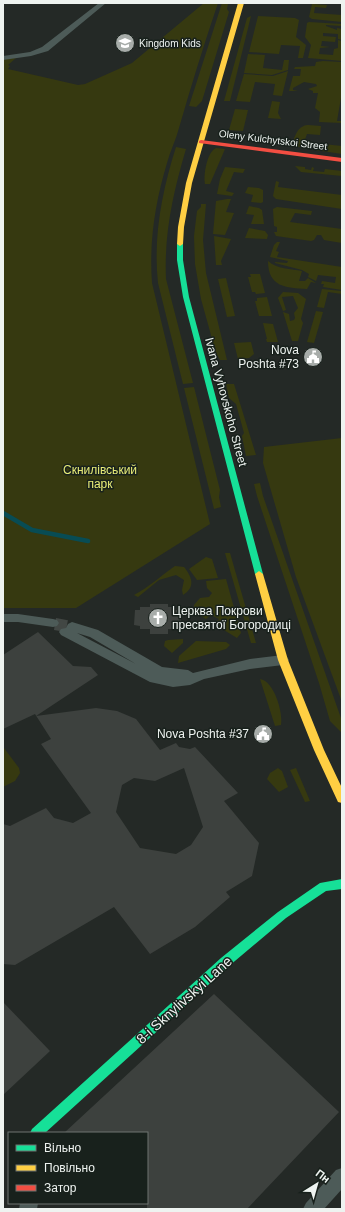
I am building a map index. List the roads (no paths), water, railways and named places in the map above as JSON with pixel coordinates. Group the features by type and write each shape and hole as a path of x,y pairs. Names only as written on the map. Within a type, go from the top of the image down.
{"main road":[{"name":"Ivana Vyhovskoho Street","path":"241,3 189,182 180,244 182,276 223,441 283,660 319,750 342,799"},
{"name":"Oleny Kulchytskoi Street","path":"201,142 342,160"},
{"name":"8-i Sknylivskyi Lane","path":"37,1132 225,962 277,919 324,886 342,884"}],"street":[{"path":"7,58 31,54 45,49 103,3"},
{"path":"3,618 18,618 53,623"},
{"path":"68,630 154,679 173,682 190,680 202,675 250,664 283,660"},
{"path":"312,1209 342,1176"}],"waterway":[{"path":"3,513 32,530 88,541"}],"tunnel":[{"path":"55,624 72,627"}],"place":[{"name":"Kingdom Kids","path":"125,43"},
{"name":"Nova Poshta #73","path":"313,357"},
{"name":"Церква Покрови пресвятої Богородиці","path":"158,618"},
{"name":"Nova Poshta #37","path":"263,734"}],"park label":[{"name":"Скнилівський парк","path":"100,477"}]}
